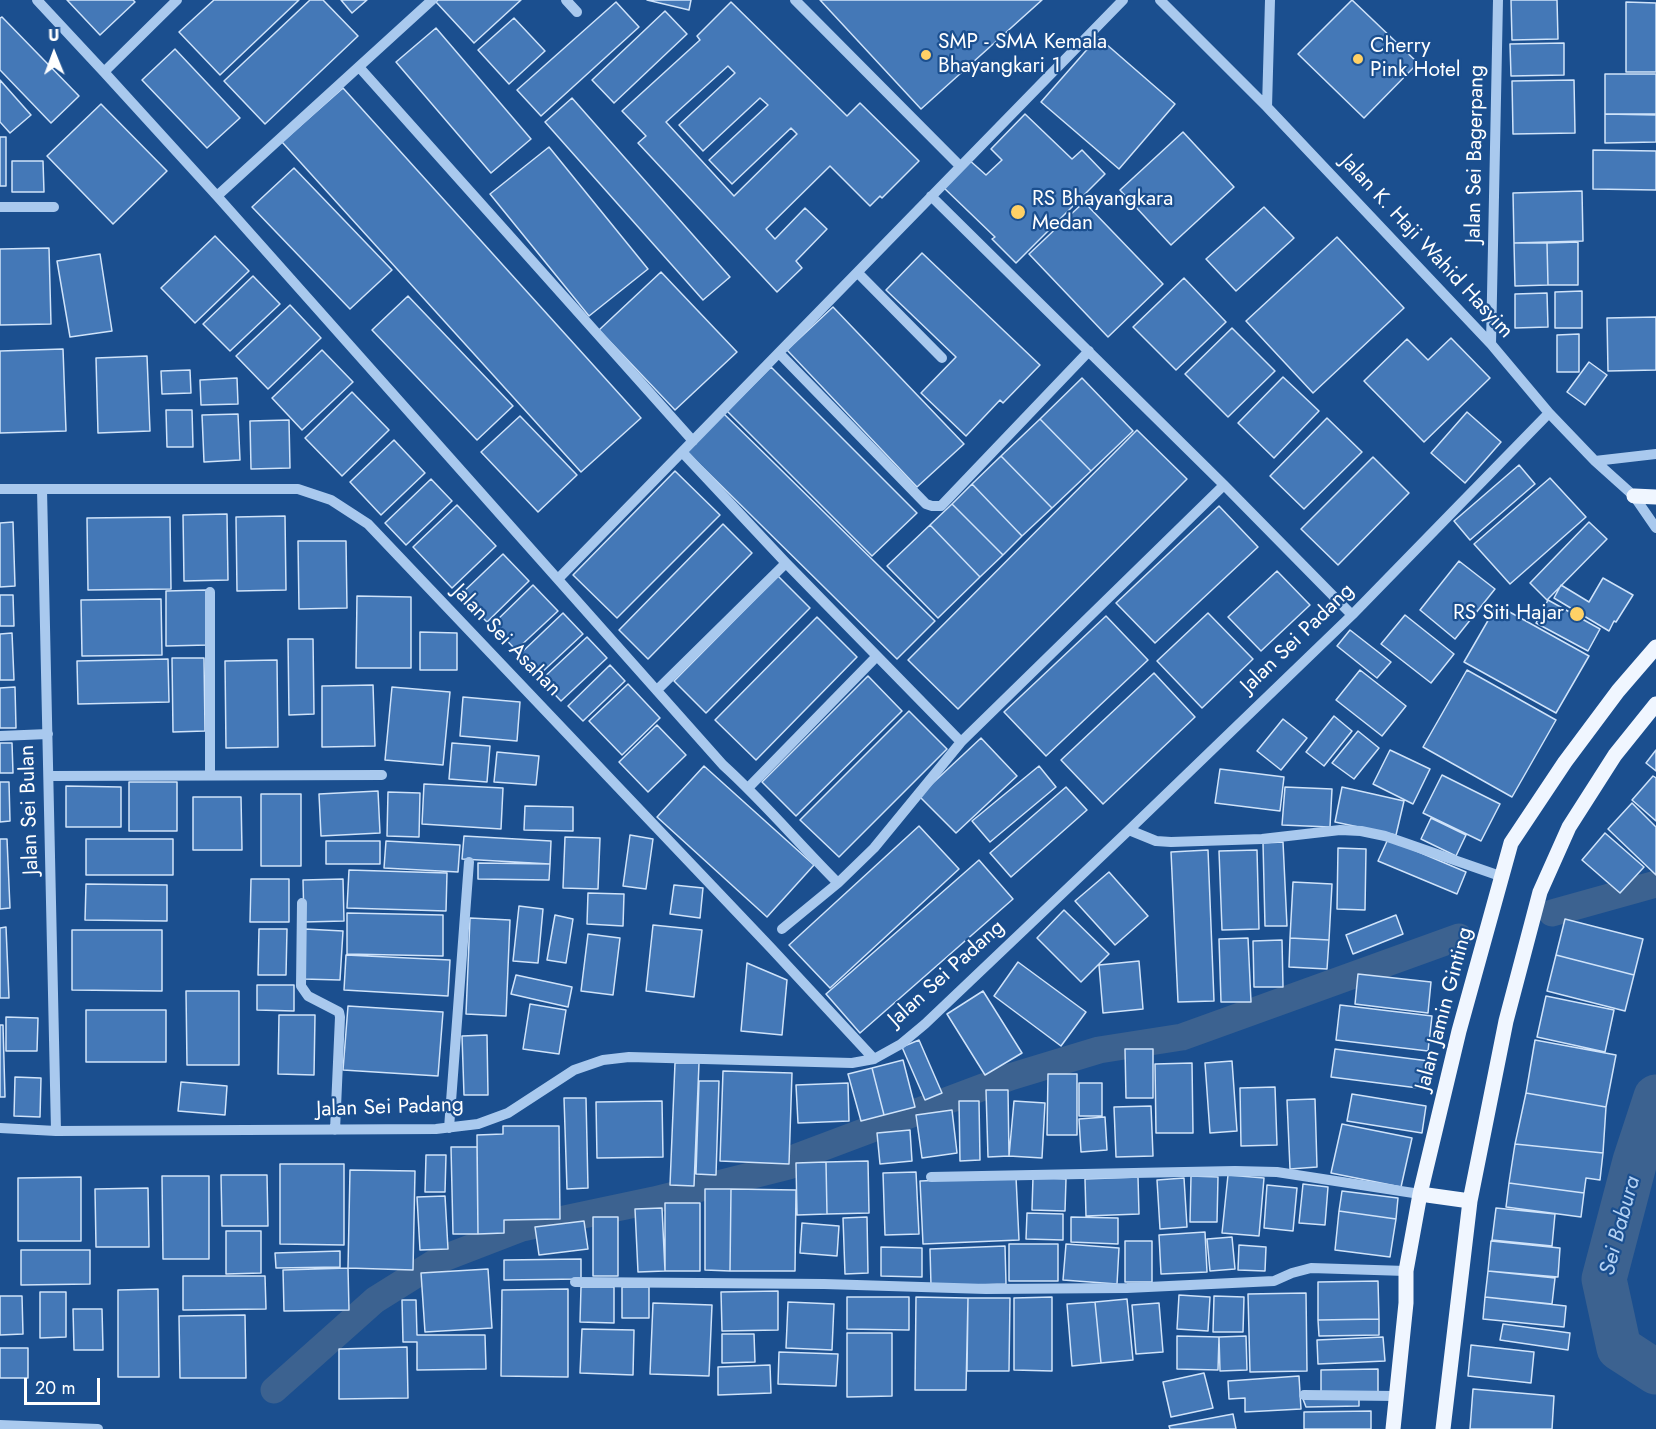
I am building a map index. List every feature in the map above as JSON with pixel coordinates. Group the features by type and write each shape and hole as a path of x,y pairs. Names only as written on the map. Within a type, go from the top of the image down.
{"main road":[{"path":"1634,496 1656,498"},
{"name":"Jalan Jamin Ginting","path":"1393,1429 1406,1303 1406,1271 1420,1194 1459,1031 1511,843 1565,762 1618,691 1656,646"},
{"path":"1443,1429 1470,1201 1506,1021 1540,892 1569,827 1615,755 1656,704"},
{"path":"1420,1194 1470,1201"}],"street":[{"path":"37,0 217,196 723,765 748,788 838,883"},
{"path":"105,72 177,0"},
{"path":"217,196 432,0"},
{"path":"566,0 577,12"},
{"path":"795,0 960,166"},
{"path":"558,579 1123,0"},
{"name":"Jalan K. Haji Wahid Hasyim","path":"1160,0 1267,107 1491,344 1549,413 1595,461 1634,496 1656,528"},
{"path":"1267,107 1269,0"},
{"name":"Jalan Sei Bagerpang","path":"1491,344 1498,0"},
{"path":"359,67 693,441"},
{"path":"931,196 1224,484 1352,615"},
{"path":"0,207 54,207"},
{"path":"858,273 942,358"},
{"path":"779,353 926,504 941,506 1089,351"},
{"name":"Jalan Sei Padang","path":"0,1128 56,1131 449,1128 478,1124 508,1113 574,1070 603,1060 629,1057 852,1063 874,1059 901,1044 925,1024 1129,830 1352,615 1549,413"},
{"path":"683,453 876,657 961,742"},
{"path":"1595,461 1656,454"},
{"path":"782,929 838,883 874,848 961,742 1224,484"},
{"name":"Jalan Sei Asahan","path":"0,489 298,489 330,500 368,524 874,1059"},
{"name":"Jalan Sei Bulan","path":"42,489 56,1131"},
{"path":"657,690 786,563"},
{"path":"210,592 210,775"},
{"path":"748,788 876,657"},
{"path":"0,736 48,734"},
{"path":"50,776 382,775"},
{"path":"1129,830 1156,841 1171,842 1262,839 1340,830 1361,831 1385,836 1503,877"},
{"path":"449,1128 469,862"},
{"path":"302,903 301,986 308,996 339,1012 340,1017 335,1130"},
{"path":"931,1177 1276,1172 1420,1194"},
{"path":"575,1282 824,1284 986,1289 1127,1288 1274,1281 1311,1268 1406,1271"},
{"path":"1304,1395 1396,1396"},
{"path":"0,1425 98,1429"}],"building":[{"path":"67,0 133,0 135,2 100,35"},
{"path":"214,0 299,0 220,75 179,32"},
{"path":"310,0 323,0 358,36 265,124 224,81"},
{"path":"341,0 367,0 352,13"},
{"path":"438,0 521,0 474,43 436,2"},
{"path":"647,0 691,0 689,10"},
{"name":"SMP - SMA Kemala Bhayangkari 1","path":"820,0 1042,0 921,109"},
{"name":"Cherry Pink Hotel","path":"1352,0 1418,63 1364,118 1298,54"},
{"path":"1511,0 1557,0 1558,39 1512,40"},
{"path":"616,2 639,27 541,116 517,90"},
{"path":"731,2 847,116 860,103 919,161 882,198 880,196 870,206 830,166 766,229 775,239 805,208 827,229 796,261 802,268 777,292 638,143 646,136 622,111 700,40 697,36","holes":["728,66 735,73 679,125 703,151 760,98 768,105 709,160 732,184 791,128 797,134 734,196 666,122"]},
{"path":"1626,2 1656,3 1656,72 1626,72"},
{"path":"665,11 687,34 614,103 592,80"},
{"path":"2,17 79,96 51,123 0,70 0,18"},
{"path":"514,18 545,51 509,84 478,50"},
{"path":"436,28 531,139 491,173 396,62"},
{"path":"1098,37 1175,104 1119,169 1041,102"},
{"path":"1564,43 1564,75 1511,76 1510,44"},
{"path":"175,49 240,118 207,148 142,80"},
{"path":"1605,74 1656,74 1656,114 1605,114"},
{"path":"0,80 31,115 10,133 0,122"},
{"path":"1574,80 1575,133 1513,134 1512,81"},
{"path":"343,88 641,418 581,472 282,142"},
{"path":"572,98 730,277 703,300 545,122"},
{"path":"101,104 167,171 113,224 47,156"},
{"name":"RS Bhayangkara Medan","path":"1025,114 1072,159 1082,150 1105,174 1016,263 992,239 995,237 942,186 968,159 986,175 1002,160 991,149"},
{"path":"1605,114 1656,115 1656,142 1605,143"},
{"path":"1183,132 1234,187 1171,245 1120,190"},
{"path":"0,137 6,137 6,186 0,186"},
{"path":"549,147 648,269 589,316 490,194"},
{"path":"1593,150 1656,151 1656,190 1593,189"},
{"path":"12,161 43,161 44,192 12,192"},
{"path":"294,168 392,270 350,309 252,207"},
{"path":"1582,191 1583,241 1514,243 1513,193"},
{"path":"1084,202 1163,284 1108,337 1029,254"},
{"path":"1264,207 1294,238 1236,291 1206,259"},
{"path":"215,236 249,271 195,323 161,288"},
{"path":"1337,237 1404,308 1313,393 1246,321"},
{"path":"1578,242 1578,285 1548,285 1547,243"},
{"path":"1514,243 1547,243 1548,285 1515,286"},
{"path":"49,248 51,324 0,325 0,249"},
{"path":"922,253 1040,365 1003,403 1000,400 966,436 921,393 956,357 886,290"},
{"path":"100,254 112,331 70,337 57,261"},
{"path":"661,272 737,352 675,410 599,330"},
{"path":"253,276 280,304 230,351 203,324"},
{"path":"1184,278 1226,322 1176,370 1133,327"},
{"path":"1582,291 1582,328 1555,328 1555,292"},
{"path":"1547,293 1548,327 1515,328 1515,294"},
{"path":"408,296 513,406 477,440 372,330"},
{"path":"290,305 321,338 268,389 236,356"},
{"path":"833,307 964,444 917,487 787,350"},
{"path":"1656,317 1656,370 1608,371 1607,318"},
{"path":"1232,328 1275,371 1228,417 1185,374"},
{"path":"1579,334 1579,372 1557,372 1557,335"},
{"path":"1451,338 1490,378 1424,442 1364,381 1407,339 1428,360"},
{"path":"63,349 66,431 0,433 0,351"},
{"path":"322,350 353,382 302,430 272,398"},
{"path":"147,356 150,431 98,433 96,358"},
{"path":"1589,362 1607,375 1585,405 1567,392"},
{"path":"771,367 917,513 872,556 727,411"},
{"path":"190,370 191,393 162,394 161,371"},
{"path":"1283,377 1319,411 1274,458 1238,423"},
{"path":"237,378 238,404 201,405 200,380"},
{"path":"1082,378 1133,431 1091,471 1040,419"},
{"path":"352,392 389,430 342,476 305,438"},
{"path":"166,410 192,410 193,447 167,447"},
{"path":"1467,412 1501,442 1465,483 1431,453"},
{"path":"723,413 935,621 897,659 686,451"},
{"path":"238,414 240,460 204,462 202,415"},
{"path":"520,416 577,475 538,512 481,452"},
{"path":"1327,418 1362,452 1304,509 1270,476"},
{"path":"1040,419 1091,471 1052,508 1001,456"},
{"path":"289,420 290,468 251,469 250,421"},
{"path":"1137,430 1187,479 958,709 908,660"},
{"path":"394,440 425,473 381,515 350,482"},
{"path":"1001,456 1052,508 1022,536 972,484"},
{"path":"1373,457 1409,493 1338,565 1301,529"},
{"path":"1519,465 1535,484 1470,540 1454,521"},
{"path":"675,471 720,515 617,618 573,575"},
{"path":"1550,478 1586,517 1510,584 1474,544"},
{"path":"431,479 452,501 406,545 385,523"},
{"path":"972,484 1022,536 1003,555 952,504"},
{"path":"952,504 1003,555 980,577 930,525"},
{"path":"457,505 496,546 452,588 413,547"},
{"path":"1219,506 1258,547 1155,643 1116,603"},
{"path":"227,514 228,580 184,581 183,515"},
{"path":"285,516 286,590 237,591 236,517"},
{"path":"170,517 171,589 88,590 87,518"},
{"path":"13,522 15,586 0,587 0,523"},
{"path":"1589,522 1607,539 1547,600 1530,583"},
{"path":"723,524 752,553 648,659 619,630"},
{"path":"930,525 980,577 938,618 887,566"},
{"path":"298,541 346,541 347,608 299,609"},
{"path":"503,554 529,581 487,622 460,595"},
{"path":"1459,561 1495,589 1455,639 1420,610"},
{"path":"1277,571 1310,605 1261,651 1228,617"},
{"path":"778,576 810,608 706,713 674,681"},
{"path":"1603,578 1633,595 1609,631 1554,598 1561,585 1589,602"},
{"path":"533,585 558,611 516,650 492,625"},
{"path":"207,590 208,645 166,646 166,591"},
{"path":"0,595 13,595 14,626 0,626"},
{"path":"357,596 411,597 411,668 356,668"},
{"path":"161,599 162,655 82,656 81,600"},
{"path":"1548,600 1600,629 1588,651 1536,623"},
{"path":"1497,605 1589,656 1556,713 1464,662"},
{"path":"563,613 583,634 539,675 520,654"},
{"path":"1208,613 1253,659 1202,708 1157,661"},
{"path":"1405,615 1454,654 1431,683 1381,644"},
{"path":"1106,616 1148,660 1046,756 1004,712"},
{"path":"817,617 857,657 756,760 715,720"},
{"path":"1350,630 1391,662 1377,678 1337,646"},
{"path":"420,632 457,633 457,670 420,670"},
{"path":"12,633 14,680 0,680 0,634"},
{"path":"587,637 607,658 561,701 541,680"},
{"path":"288,639 313,639 314,714 289,715"},
{"path":"172,658 204,658 205,731 173,732"},
{"path":"168,659 169,702 78,704 77,661"},
{"path":"277,660 278,747 226,748 225,661"},
{"path":"610,665 625,681 583,721 568,706"},
{"path":"1360,670 1406,706 1382,736 1336,700"},
{"path":"1467,670 1556,720 1512,797 1423,747"},
{"path":"1154,673 1195,717 1103,804 1061,760"},
{"path":"868,676 902,711 796,816 762,782"},
{"path":"628,684 660,718 622,755 589,721"},
{"path":"373,685 375,746 322,747 322,686"},
{"path":"15,687 16,728 0,728 0,688"},
{"path":"392,687 450,692 443,765 385,760"},
{"path":"463,697 520,702 517,741 460,736"},
{"path":"909,711 947,749 839,857 800,820"},
{"path":"1334,716 1352,731 1324,766 1306,752"},
{"path":"1283,719 1307,738 1281,770 1257,751"},
{"path":"657,725 686,755 648,792 619,762"},
{"path":"1358,731 1379,748 1354,779 1332,763"},
{"path":"981,738 1017,776 956,833 919,796"},
{"path":"0,743 12,743 13,773 0,773"},
{"path":"452,743 490,746 487,782 449,779"},
{"path":"1390,750 1430,769 1413,804 1373,784"},
{"path":"1656,750 1656,771 1646,763"},
{"path":"497,752 539,756 536,785 494,782"},
{"path":"704,766 814,865 767,917 657,817"},
{"path":"1039,766 1056,787 990,842 972,821"},
{"path":"1220,769 1284,777 1280,811 1215,803"},
{"path":"1442,775 1500,804 1481,841 1423,813"},
{"path":"1653,776 1656,778 1656,821 1632,800"},
{"path":"0,782 9,782 10,821 0,822"},
{"path":"129,782 177,782 177,831 129,831"},
{"path":"424,784 503,788 501,829 422,824"},
{"path":"66,786 121,787 121,827 66,827"},
{"path":"1066,787 1087,810 1011,877 990,853"},
{"path":"1285,787 1332,789 1330,827 1282,825"},
{"path":"1342,787 1404,801 1396,835 1335,822"},
{"path":"378,791 380,833 321,836 319,794"},
{"path":"388,792 420,793 419,837 387,836"},
{"path":"261,794 301,794 301,866 261,866"},
{"path":"193,797 241,797 242,850 193,850"},
{"path":"1632,803 1656,827 1656,875 1608,829"},
{"path":"525,806 573,807 573,831 524,830"},
{"path":"1431,818 1466,835 1456,856 1421,839"},
{"path":"919,826 959,869 830,988 789,945"},
{"path":"1605,833 1644,867 1620,893 1582,860"},
{"path":"630,835 653,839 646,889 623,886"},
{"path":"464,836 551,841 550,864 462,859"},
{"path":"565,837 600,838 598,889 563,888"},
{"path":"0,839 7,839 10,908 0,909"},
{"path":"86,839 173,839 173,875 86,875"},
{"path":"1388,839 1466,872 1457,894 1378,861"},
{"path":"326,841 380,841 380,864 326,864"},
{"path":"386,841 460,845 458,872 384,868"},
{"path":"1283,842 1287,926 1265,926 1263,843"},
{"path":"1338,848 1366,849 1365,910 1337,909"},
{"path":"1208,850 1214,1001 1178,1002 1171,852"},
{"path":"1257,850 1259,929 1222,930 1219,851"},
{"path":"979,860 1013,899 860,1033 826,994"},
{"path":"478,863 550,864 549,880 478,879"},
{"path":"349,870 447,873 446,911 347,908"},
{"path":"1109,872 1148,916 1115,945 1075,901"},
{"path":"251,879 289,879 289,922 250,922"},
{"path":"343,879 344,921 304,922 303,880"},
{"path":"1293,882 1332,884 1329,940 1290,938"},
{"path":"86,884 167,885 167,921 85,920"},
{"path":"674,885 703,888 700,918 670,914"},
{"path":"588,893 624,894 623,926 587,924"},
{"path":"519,906 543,909 538,963 513,961"},
{"path":"1064,910 1109,954 1081,982 1037,938"},
{"path":"347,913 443,915 443,956 347,954"},
{"path":"555,915 573,919 566,963 547,960"},
{"path":"1396,915 1403,934 1353,954 1346,935"},
{"path":"470,918 510,920 506,1016 466,1014"},
{"path":"1565,919 1643,939 1634,975 1556,955"},
{"path":"653,925 702,930 694,997 646,991"},
{"path":"6,927 9,998 0,998 0,928"},
{"path":"259,929 287,929 286,975 258,975"},
{"path":"305,929 343,931 340,980 303,979"},
{"path":"72,930 162,930 162,991 72,990"},
{"path":"588,934 620,938 613,995 581,991"},
{"path":"1248,938 1251,1002 1221,1002 1219,939"},
{"path":"1290,938 1329,940 1327,969 1289,967"},
{"path":"1282,940 1283,987 1254,987 1253,941"},
{"path":"346,955 450,960 448,996 344,990"},
{"path":"1556,955 1634,975 1625,1011 1547,991"},
{"path":"1139,961 1143,1009 1103,1013 1099,965"},
{"path":"1018,962 1086,1012 1061,1046 994,996"},
{"path":"747,963 787,980 782,1035 741,1031"},
{"path":"1358,974 1431,982 1428,1013 1355,1004"},
{"path":"516,975 572,987 568,1007 511,994"},
{"path":"257,985 294,985 294,1011 257,1010"},
{"path":"186,991 239,991 239,1065 187,1065"},
{"path":"983,991 1022,1053 985,1075 947,1014"},
{"path":"1546,996 1614,1010 1605,1052 1537,1037"},
{"path":"530,1004 566,1010 559,1054 523,1049"},
{"path":"1340,1005 1432,1016 1428,1051 1336,1040"},
{"path":"348,1006 443,1012 438,1076 343,1070"},
{"path":"86,1010 166,1010 166,1062 86,1062"},
{"path":"279,1015 315,1015 314,1075 278,1074"},
{"path":"6,1017 38,1018 37,1051 6,1051"},
{"path":"0,1025 3,1025 5,1097 0,1097"},
{"path":"487,1035 488,1095 464,1095 462,1036"},
{"path":"919,1040 942,1093 925,1100 902,1047"},
{"path":"1535,1040 1616,1055 1606,1107 1526,1093"},
{"path":"1125,1049 1153,1049 1153,1098 1126,1098"},
{"path":"1335,1049 1429,1061 1426,1089 1331,1077"},
{"path":"903,1060 915,1107 884,1115 872,1068"},
{"path":"1232,1061 1237,1131 1210,1133 1205,1063"},
{"path":"675,1063 699,1063 694,1186 670,1185"},
{"path":"1192,1063 1193,1133 1156,1133 1155,1064"},
{"path":"872,1068 884,1115 861,1121 848,1074"},
{"path":"723,1071 792,1073 789,1164 720,1161"},
{"path":"1048,1074 1077,1074 1077,1135 1047,1135"},
{"path":"15,1077 41,1078 40,1117 14,1116"},
{"path":"699,1081 719,1081 716,1175 696,1174"},
{"path":"181,1082 227,1086 225,1115 178,1111"},
{"path":"848,1083 849,1121 798,1123 796,1085"},
{"path":"1079,1083 1102,1083 1102,1116 1079,1116"},
{"path":"1275,1087 1277,1145 1241,1146 1240,1088"},
{"path":"986,1090 1008,1090 1009,1156 988,1157"},
{"path":"1526,1093 1606,1107 1603,1153 1515,1144"},
{"path":"1352,1094 1426,1106 1422,1133 1347,1121"},
{"path":"564,1098 586,1098 588,1188 567,1189"},
{"path":"1315,1099 1317,1167 1290,1169 1287,1100"},
{"path":"662,1101 663,1157 597,1158 596,1102"},
{"path":"959,1101 979,1101 980,1160 960,1161"},
{"path":"1014,1101 1045,1103 1042,1158 1009,1156"},
{"path":"1151,1106 1153,1156 1116,1157 1114,1107"},
{"path":"952,1110 957,1153 922,1158 916,1115"},
{"path":"1105,1117 1107,1150 1081,1152 1079,1119"},
{"path":"1342,1124 1412,1138 1401,1187 1331,1173"},
{"path":"503,1126 559,1126 560,1219 504,1220 504,1233 478,1234 477,1135 503,1134"},
{"path":"910,1130 912,1161 880,1164 877,1133"},
{"path":"1515,1144 1603,1153 1600,1180 1586,1178 1584,1193 1509,1183"},
{"path":"451,1147 477,1147 478,1234 453,1234"},
{"path":"426,1155 446,1155 445,1192 425,1192"},
{"path":"868,1161 869,1213 827,1214 826,1162"},
{"path":"826,1162 827,1214 797,1215 796,1163"},
{"path":"280,1164 344,1164 344,1245 280,1244"},
{"path":"350,1170 415,1171 413,1270 348,1268"},
{"path":"916,1172 919,1234 885,1235 883,1173"},
{"path":"221,1175 267,1175 268,1226 222,1226"},
{"path":"1228,1175 1264,1178 1259,1236 1222,1233"},
{"path":"162,1176 209,1176 209,1259 163,1259"},
{"path":"1191,1176 1218,1177 1217,1222 1190,1222"},
{"path":"81,1177 81,1241 18,1241 18,1178"},
{"path":"1016,1177 1019,1240 923,1244 920,1181"},
{"path":"1033,1177 1066,1179 1065,1211 1032,1210"},
{"path":"1138,1177 1139,1214 1086,1216 1085,1179"},
{"path":"1184,1178 1187,1227 1160,1229 1157,1180"},
{"path":"1509,1183 1584,1193 1581,1217 1506,1207"},
{"path":"1303,1184 1328,1187 1325,1225 1299,1223"},
{"path":"1267,1185 1297,1188 1293,1231 1264,1228"},
{"path":"148,1188 149,1247 96,1247 95,1189"},
{"path":"705,1189 731,1189 730,1271 705,1270"},
{"path":"731,1189 796,1190 795,1271 730,1271"},
{"path":"1342,1191 1398,1198 1396,1219 1339,1211"},
{"path":"445,1196 448,1249 420,1250 417,1197"},
{"path":"665,1203 700,1203 700,1271 665,1271"},
{"path":"662,1208 665,1271 638,1272 635,1209"},
{"path":"1496,1208 1555,1214 1552,1246 1492,1240"},
{"path":"1339,1211 1396,1219 1390,1257 1335,1250"},
{"path":"1027,1213 1063,1214 1063,1240 1026,1239"},
{"path":"593,1217 618,1217 618,1276 593,1276"},
{"path":"867,1217 868,1273 845,1274 843,1218"},
{"path":"1071,1217 1118,1218 1118,1244 1071,1242"},
{"path":"584,1221 588,1249 539,1255 535,1227"},
{"path":"802,1223 839,1226 837,1256 800,1253"},
{"path":"226,1231 261,1231 261,1273 226,1274"},
{"path":"1205,1232 1207,1272 1161,1274 1159,1235"},
{"path":"1232,1237 1235,1269 1210,1271 1207,1239"},
{"path":"1125,1241 1152,1241 1152,1282 1125,1282"},
{"path":"1491,1241 1560,1248 1558,1277 1488,1271"},
{"path":"1009,1244 1058,1244 1058,1281 1009,1281"},
{"path":"1066,1244 1119,1248 1117,1284 1063,1280"},
{"path":"1239,1245 1266,1247 1265,1271 1238,1270"},
{"path":"1005,1246 1006,1284 931,1286 930,1249"},
{"path":"881,1247 922,1248 922,1277 881,1276"},
{"path":"21,1250 90,1250 90,1284 21,1285"},
{"path":"340,1251 340,1267 276,1268 275,1253"},
{"path":"581,1259 581,1279 504,1280 504,1260"},
{"path":"348,1268 349,1310 284,1311 283,1270"},
{"path":"488,1269 492,1328 425,1332 421,1273"},
{"path":"1488,1271 1555,1278 1552,1304 1485,1297"},
{"path":"183,1276 265,1276 266,1309 183,1310"},
{"path":"1378,1281 1379,1319 1318,1320 1318,1282"},
{"path":"581,1287 614,1287 614,1323 580,1322"},
{"path":"622,1287 649,1287 649,1318 622,1318"},
{"path":"158,1289 159,1377 118,1377 118,1290"},
{"path":"568,1289 568,1377 501,1376 502,1290"},
{"path":"778,1291 778,1330 722,1331 721,1292"},
{"path":"40,1292 66,1292 66,1337 40,1338"},
{"path":"1306,1293 1307,1371 1250,1372 1248,1294"},
{"path":"1179,1295 1210,1297 1208,1331 1177,1329"},
{"path":"0,1296 22,1296 23,1334 0,1335"},
{"path":"1214,1296 1244,1297 1243,1332 1213,1332"},
{"path":"847,1297 909,1297 909,1330 847,1329"},
{"path":"916,1297 968,1298 966,1390 915,1390"},
{"path":"1052,1297 1052,1371 1014,1370 1014,1298"},
{"path":"1485,1297 1566,1306 1564,1327 1483,1319"},
{"path":"968,1298 1010,1298 1009,1371 967,1371"},
{"path":"1127,1299 1133,1360 1101,1363 1095,1302"},
{"path":"402,1300 416,1300 417,1335 485,1335 486,1369 417,1370 417,1342 403,1342"},
{"path":"788,1302 834,1304 832,1350 786,1348"},
{"path":"1095,1302 1101,1363 1072,1366 1067,1304"},
{"path":"653,1303 712,1305 709,1376 650,1374"},
{"path":"1159,1303 1163,1352 1136,1354 1132,1305"},
{"path":"73,1309 102,1309 103,1350 74,1350"},
{"path":"245,1315 246,1378 180,1378 179,1316"},
{"path":"1379,1319 1379,1335 1319,1336 1318,1320"},
{"path":"1503,1324 1570,1333 1568,1350 1500,1340"},
{"path":"582,1329 634,1330 633,1375 580,1373"},
{"path":"847,1333 892,1333 892,1396 847,1397"},
{"path":"722,1334 754,1334 755,1362 722,1363"},
{"path":"1177,1336 1219,1337 1218,1370 1177,1369"},
{"path":"1246,1336 1247,1370 1220,1371 1219,1337"},
{"path":"1383,1337 1385,1361 1318,1364 1317,1340"},
{"path":"1471,1345 1534,1352 1531,1383 1468,1376"},
{"path":"407,1347 408,1398 339,1399 339,1349"},
{"path":"0,1348 28,1348 28,1378 0,1378"},
{"path":"779,1352 838,1354 836,1386 778,1384"},
{"path":"770,1365 771,1393 718,1395 718,1367"},
{"path":"1378,1369 1378,1393 1321,1394 1321,1370"},
{"path":"1204,1373 1213,1408 1171,1417 1163,1382"},
{"path":"1299,1376 1301,1409 1245,1412 1245,1398 1229,1399 1228,1381"},
{"path":"1473,1389 1554,1396 1552,1429 1470,1429"},
{"path":"1359,1396 1359,1406 1306,1407 1303,1399"},
{"path":"1371,1411 1371,1429 1304,1429 1304,1412"},
{"path":"1233,1414 1236,1429 1170,1429 1169,1426"}],"waterway":[{"path":"1552,913 1656,884"},
{"path":"274,1390 375,1300 439,1260 522,1228 654,1200 789,1166 797,1157 1010,1077 1099,1050 1182,1037 1459,937"},
{"name":"Sei Babura","path":"1656,1097 1635,1161 1604,1279 1619,1348 1656,1372"}],"place":[{"name":"SMP - SMA Kemala Bhayangkari 1","path":"926,55"},
{"name":"Cherry Pink Hotel","path":"1358,59"},
{"name":"RS Bhayangkara Medan","path":"1018,212"},
{"name":"RS Siti Hajar","path":"1577,614"}]}
